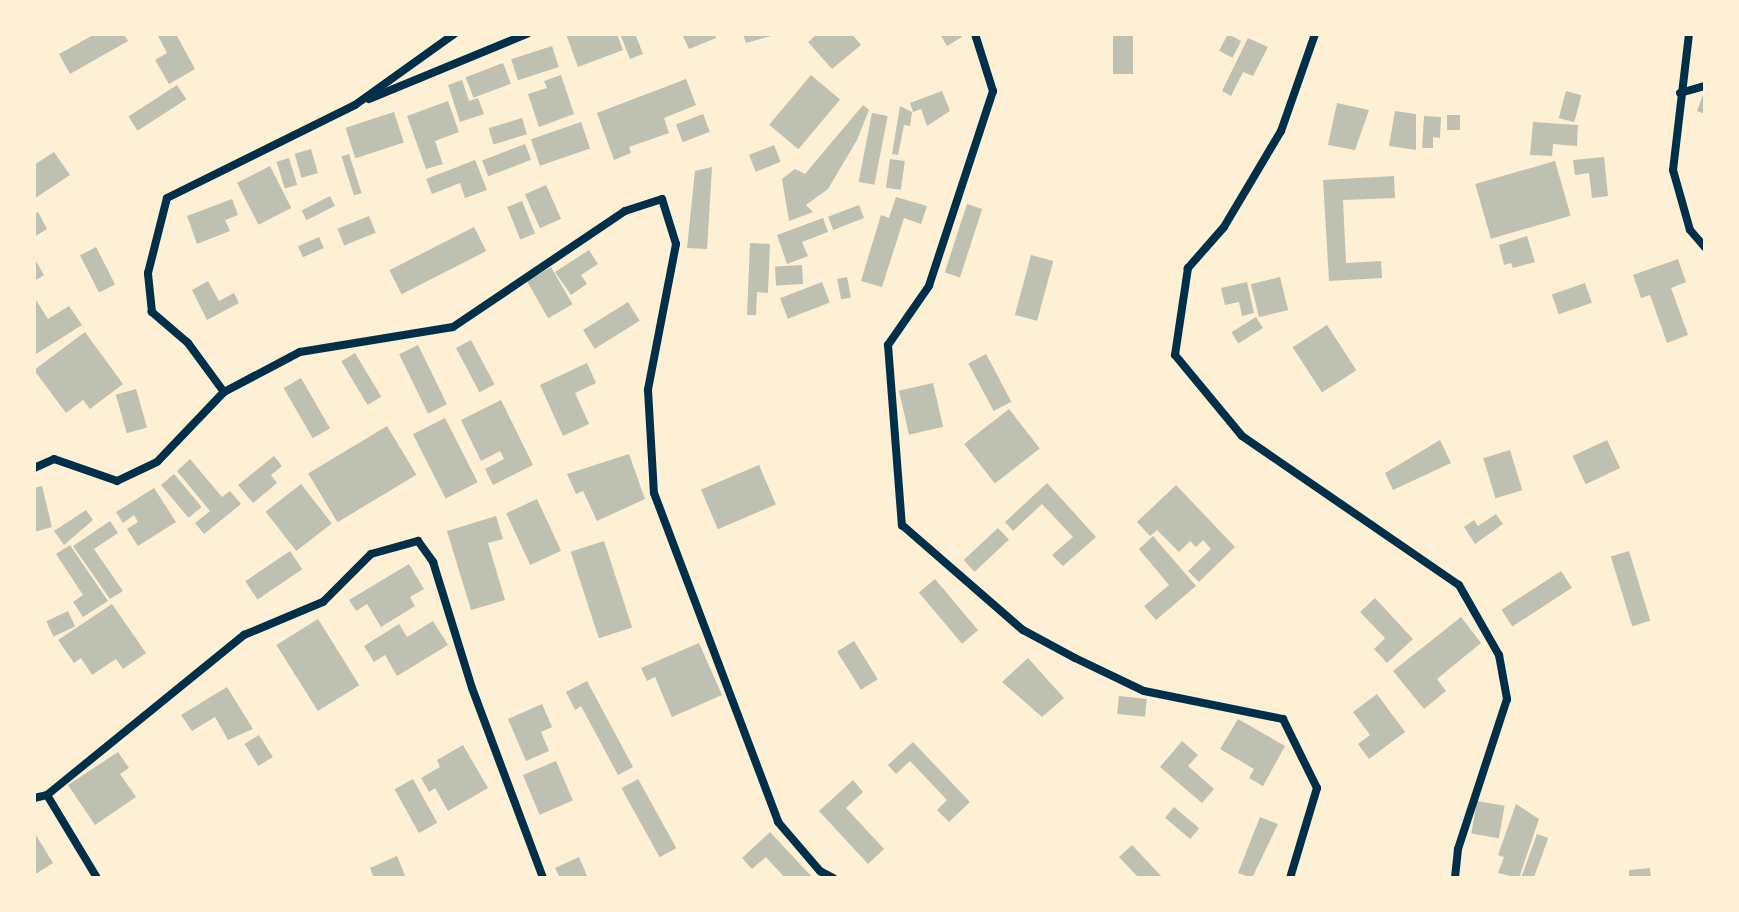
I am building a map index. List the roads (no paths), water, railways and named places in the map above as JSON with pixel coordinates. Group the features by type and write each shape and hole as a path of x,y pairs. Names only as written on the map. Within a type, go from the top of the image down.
{"street":[{"path":"355,105 454,34"},
{"path":"224,392 188,343 152,312 148,273 167,198 355,105 527,34"},
{"path":"975,34 993,91 929,286 888,345 902,525 1023,630 1075,658 1144,691 1283,719 1317,788 1290,878"},
{"path":"1315,34 1281,131 1224,227 1188,268 1175,355 1242,436 1459,585 1499,655 1507,699 1458,849 1455,878"},
{"path":"1689,34 1673,170 1690,230 1705,247"},
{"path":"1680,93 1705,86"},
{"path":"34,468 54,459 117,481 157,462 224,392 300,352 453,327 625,211 662,199 676,244 648,390 654,493 778,822 820,871 833,878"},
{"path":"34,798 47,795 244,635 323,602 371,554 418,541 433,562 472,688 543,878"},
{"path":"47,795 97,878"}]}
